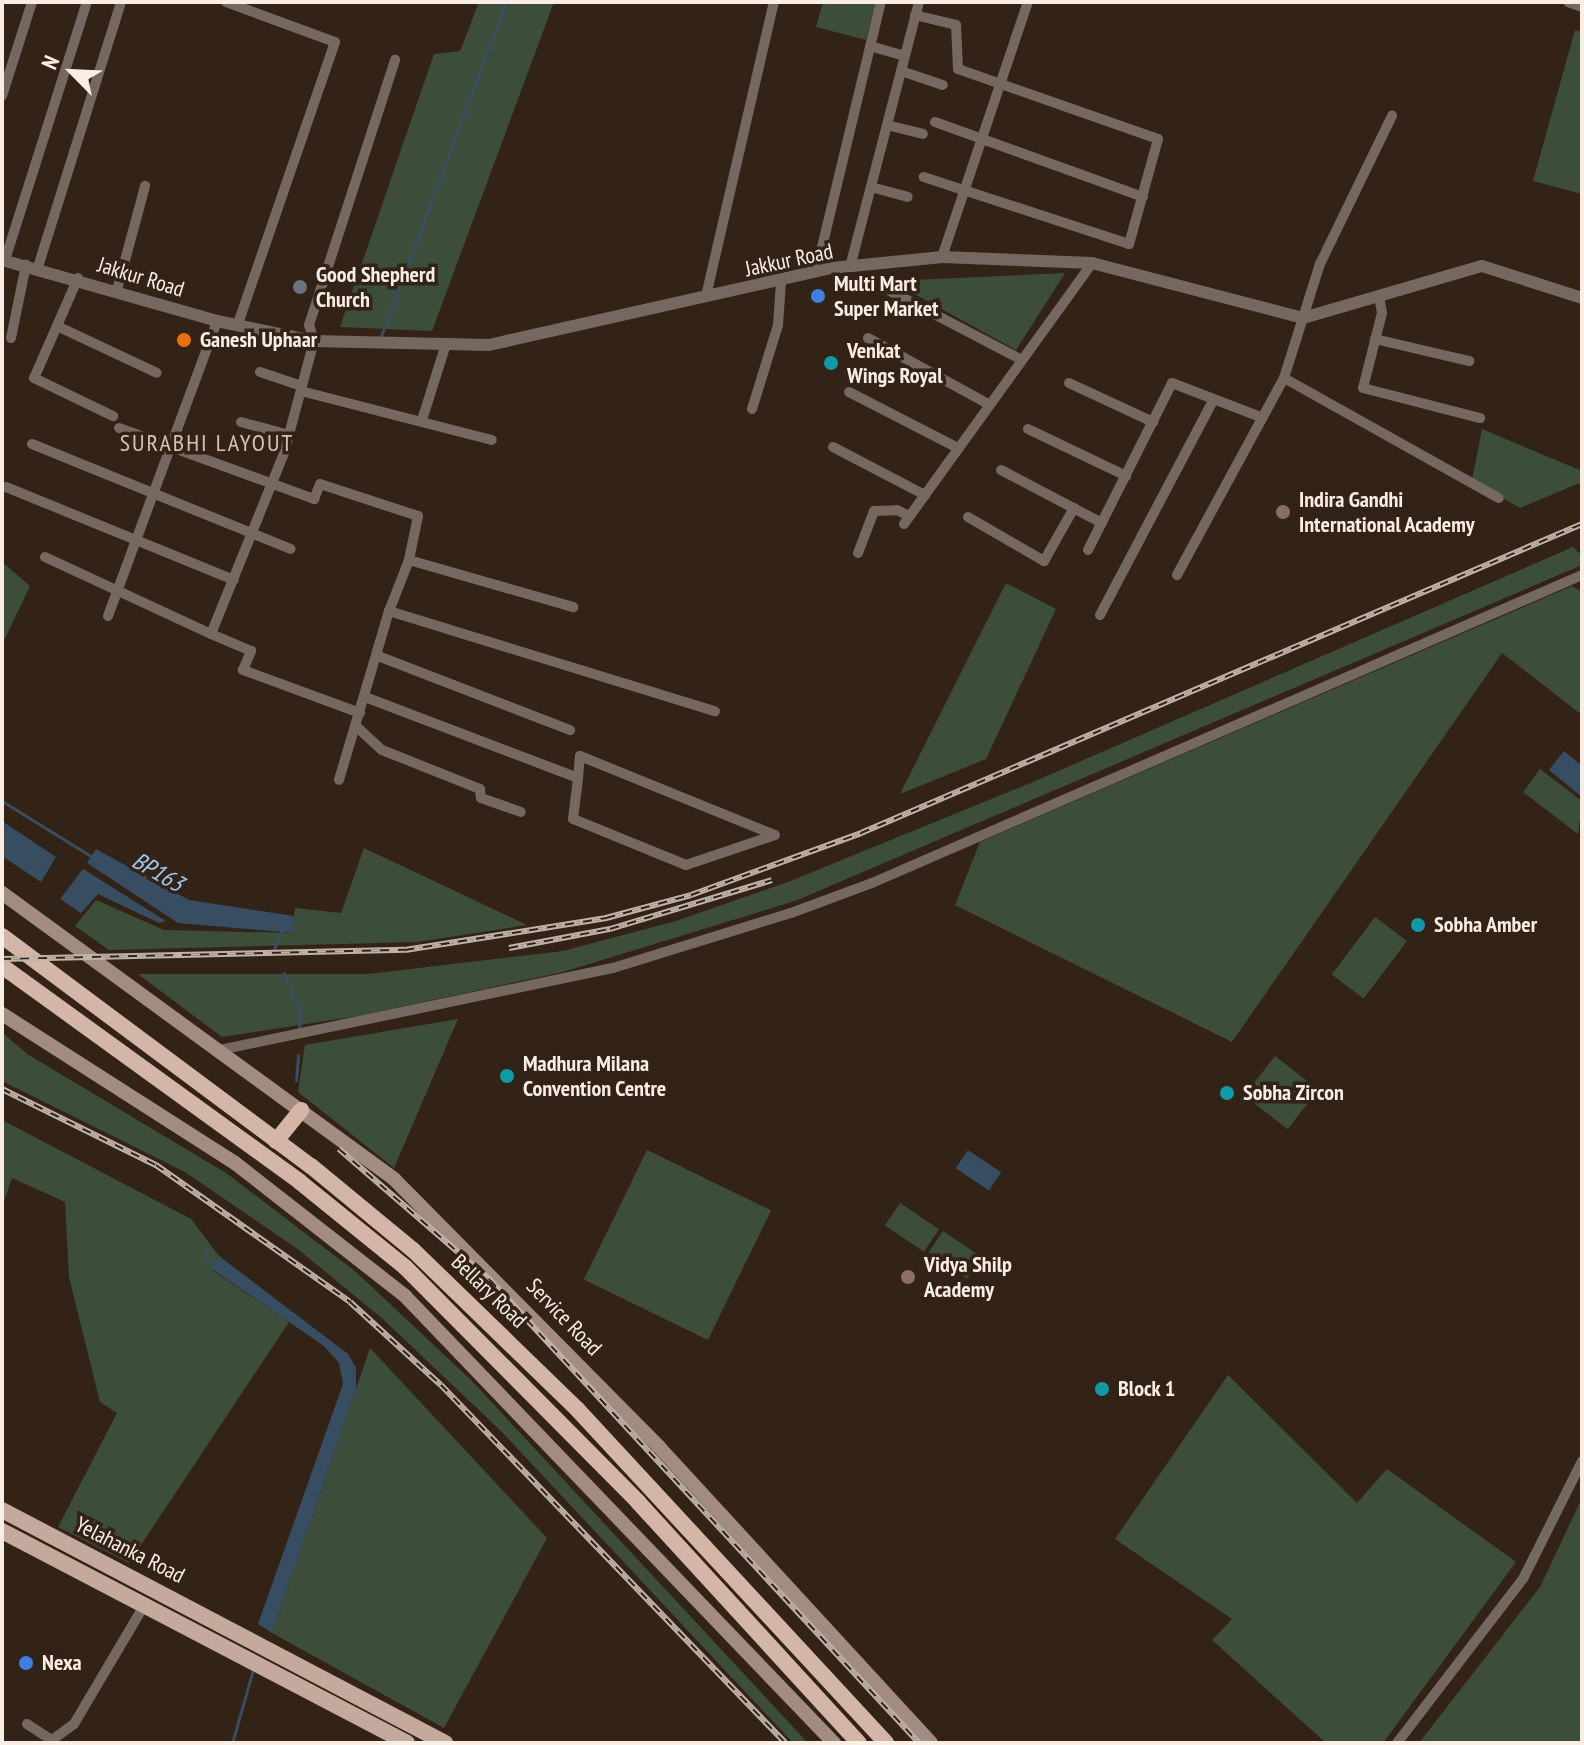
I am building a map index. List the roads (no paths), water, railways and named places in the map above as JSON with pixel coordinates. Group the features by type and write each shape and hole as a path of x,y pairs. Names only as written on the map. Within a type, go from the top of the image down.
{"highway":[{"name":"Bellary Road","path":"2,936 277,1141 468,1300 657,1492 886,1743"},
{"name":"Bellary Road","path":"2,966 349,1220 457,1315 721,1590 859,1743"},
{"path":"277,1141 301,1110"}],"main road":[{"name":"Service Road","path":"2,893 394,1179 504,1285 931,1743"},
{"path":"2,1014 235,1163 405,1296 834,1743"},
{"name":"Yelahanka Road","path":"2,1510 300,1664"},
{"name":"Yelahanka Road","path":"2,1531 291,1680"},
{"path":"194,1629 204,1613"},
{"path":"407,1743 291,1680 300,1664 445,1743"}],"street":[{"path":"2,96 32,2"},
{"path":"3,260 87,2"},
{"path":"11,338 32,266 121,2"},
{"path":"226,2 335,42 237,326"},
{"path":"263,16 267,2"},
{"path":"706,296 774,2"},
{"path":"816,272 881,2"},
{"path":"850,267 919,2"},
{"path":"942,257 1028,2"},
{"path":"1568,2 1582,7"},
{"path":"915,15 956,25 958,69 1158,139 1129,244 964,194 924,177"},
{"path":"870,46 905,56"},
{"path":"211,634 289,435 314,341 309,325 395,60"},
{"path":"901,71 943,85"},
{"path":"1177,575 1284,378 1320,264 1392,116"},
{"path":"935,122 1143,197"},
{"path":"887,125 923,134"},
{"path":"117,290 145,186"},
{"path":"871,187 908,197"},
{"name":"Jakkur Road","path":"3,260 78,278 217,321 314,341 489,345 816,272 942,257 1092,263 1303,318"},
{"path":"858,553 874,511 897,510 907,520 1092,263"},
{"path":"1303,318 1482,266 1582,298"},
{"path":"78,278 34,378 113,416"},
{"path":"752,409 778,325 781,282"},
{"path":"890,291 1022,360"},
{"path":"1379,296 1382,313 1363,388 1480,418"},
{"path":"108,616 156,495 217,321"},
{"path":"57,326 157,373"},
{"path":"868,338 990,405"},
{"path":"1375,339 1469,361"},
{"path":"422,420 446,344"},
{"path":"260,372 302,388 492,440"},
{"path":"1284,378 1499,498"},
{"path":"1069,383 1153,422"},
{"path":"1088,550 1172,383 1263,418"},
{"path":"849,392 958,448"},
{"path":"1100,615 1214,399"},
{"path":"241,422 289,435"},
{"path":"119,428 171,451 314,499 320,484 418,516 409,560 389,611 339,780"},
{"path":"1028,429 1126,476"},
{"path":"32,444 290,549"},
{"path":"833,447 925,495"},
{"path":"1001,470 1102,523"},
{"path":"6,487 234,580"},
{"path":"968,517 1044,561 1074,508"},
{"path":"45,557 251,651 243,670 360,713"},
{"path":"409,560 573,607"},
{"path":"220,1050 613,968 791,913 872,883 1582,575"},
{"path":"389,611 715,711"},
{"path":"378,656 570,730"},
{"path":"365,697 578,778"},
{"path":"356,726 382,750 480,789 481,798 521,812"},
{"path":"580,756 775,835 686,865 573,819 578,778 580,756"},
{"path":"1397,1743 1523,1579 1582,1461"},
{"path":"27,1724 52,1740 74,1724 145,1604"}],"water":[{"path":"1564,751 1582,766 1582,797 1549,770"},
{"path":"2,821 56,857 41,882 2,856"},
{"path":"96,849 189,900 294,916 293,933 178,923 87,863"},
{"path":"83,869 166,921 159,923 98,894 81,913 60,899"},
{"path":"968,1150 1001,1172 989,1191 956,1168"},
{"path":"219,1256 348,1354 356,1368 356,1389 272,1633 258,1624 343,1384 339,1363 324,1346 212,1269"}],"waterway":[{"path":"381,336 506,2"},
{"name":"BP163","path":"2,801 94,858"},
{"name":"BP163","path":"274,949 282,930"},
{"path":"284,973 300,1013 299,1032"},
{"path":"296,1080 298,1055"},
{"path":"207,1244 206,1259 216,1265"},
{"path":"232,1743 253,1670"}],"railway":[{"path":"2,959 405,950 606,918 691,895 861,833 1582,524"},
{"path":"509,948 610,929 772,880"},
{"path":"2,1089 156,1165 350,1302 441,1385 785,1743"},
{"path":"339,1149 490,1280 919,1743"}],"place":[{"name":"Good Shepherd Church","path":"300,287"},
{"name":"Multi Mart Super Market","path":"818,296"},
{"name":"Ganesh Uphaar","path":"184,340"},
{"name":"Venkat Wings Royal","path":"831,363"},
{"name":"Indira Gandhi International Academy","path":"1283,512"},
{"name":"Sobha Amber","path":"1418,925"},
{"name":"Madhura Milana Convention Centre","path":"507,1076"},
{"name":"Sobha Zircon","path":"1227,1093"},
{"name":"Vidya Shilp Academy","path":"908,1277"},
{"name":"Block 1","path":"1102,1389"},
{"name":"Nexa","path":"26,1663"}],"district":[{"name":"SURABHI LAYOUT","path":"207,443"}]}
